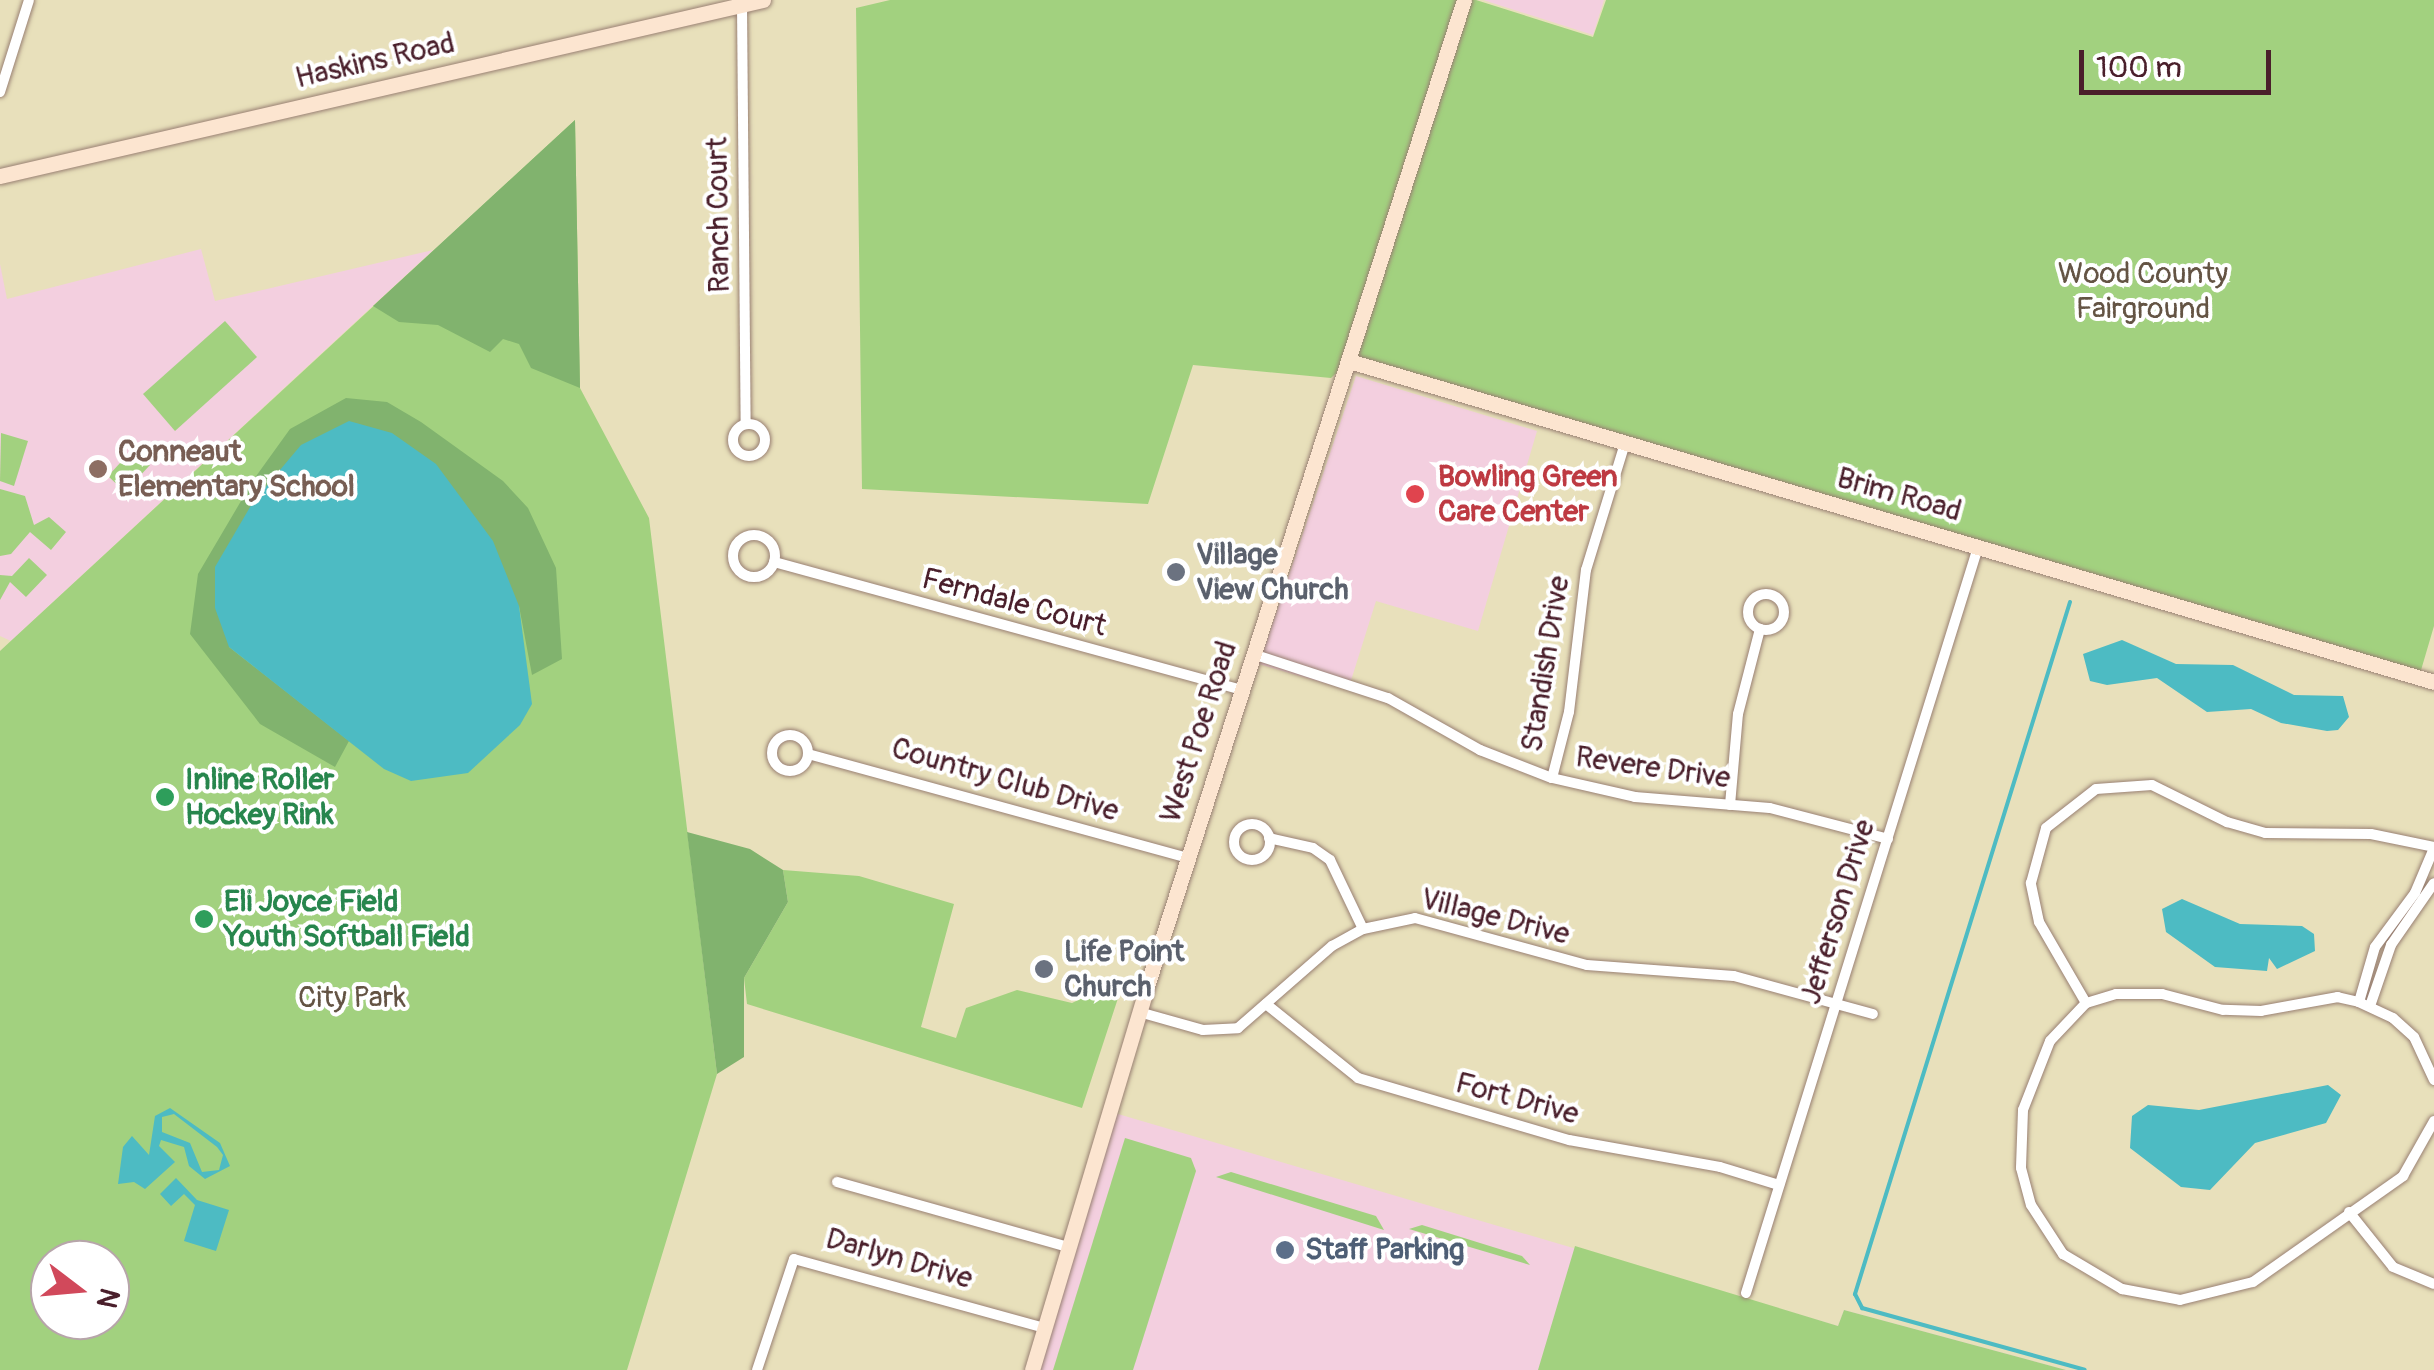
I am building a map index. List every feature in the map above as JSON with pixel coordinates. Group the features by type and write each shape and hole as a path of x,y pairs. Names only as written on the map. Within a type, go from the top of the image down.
{"main road":[{"name":"Haskins Road","path":"0,176 763,0"},
{"name":"West Poe Road","path":"1032,1370 1139,1012 1464,0"},
{"name":"Brim Road","path":"1349,361 2434,682"}],"street":[{"path":"0,92 29,0"},
{"name":"Ranch Court","path":"742,5 746,424"},
{"path":"0,45 14,49"},
{"name":"Standish Drive","path":"1552,778 1569,712 1586,570 1625,442"},
{"name":"Ferndale Court","path":"760,536 771,544 774,562 766,574 745,575 734,550 748,537 760,536"},
{"name":"Jefferson Drive","path":"1746,1293 1978,547"},
{"name":"Ferndale Court","path":"774,562 1242,690"},
{"path":"1730,805 1738,714 1760,629"},
{"name":"Revere Drive","path":"1253,654 1388,698 1480,750 1552,778 1636,797 1798,814 1888,839"},
{"name":"Country Club Drive","path":"808,754 1188,858"},
{"path":"2086,1004 2039,922 2031,883 2046,828 2096,789 2152,785 2227,822 2266,832 2371,834 2434,848 2416,893 2375,947 2365,1004"},
{"path":"1269,838 1313,848 1330,860 1363,929"},
{"path":"2365,1004 2391,945 2434,882"},
{"name":"Village Drive","path":"1139,1012 1216,1032 1238,1028 1316,957 1363,929 1429,920 1587,965 1734,976 1873,1014"},
{"path":"2434,1080 2414,1038 2365,1004 2328,998 2260,1011 2223,1010 2136,992 2086,1004 2050,1042 2020,1129 2025,1187 2063,1254 2090,1274 2142,1296 2199,1298 2253,1282 2415,1163 2434,1121"},
{"name":"Fort Drive","path":"1266,1004 1358,1078 1569,1140 1701,1163 1780,1185"},
{"path":"837,1182 1069,1247"},
{"path":"2349,1212 2393,1266 2434,1284"},
{"name":"Darlyn Drive","path":"756,1370 794,1259 1044,1328"}],"shaded area":[{"path":"1483,0 1604,0 1593,35"},
{"name":"Conneaut Elementary School","path":"201,249 215,301 433,250 11,641 0,636 0,264 7,299"},
{"path":"1356,376 1537,431 1478,631 1376,601 1348,690 1259,664"},
{"path":"1118,1114 1838,1326 1844,1310 2066,1370 1032,1370 1106,1121"}],"green space":[{"name":"Wood County Fairground","path":"890,0 1476,0 1593,37 1606,0 2434,0 2434,626 2419,677 1349,361 1331,378 1193,365 1148,504 862,489 856,8"},
{"name":"City Park","path":"575,120 580,388 649,518 717,1074 627,1370 0,1370 0,651"},
{"path":"575,120 580,388 531,368 519,344 503,339 490,352 438,325 399,322 373,306"},
{"path":"225,321 257,357 175,431 143,394"},
{"path":"346,398 387,402 421,422 503,481 528,508 556,568 562,659 532,675 519,606 229,647 349,741 335,767 260,724 190,634 198,574 254,479 290,429"},
{"path":"1,433 28,441 14,486 0,481"},
{"path":"133,449 150,465 125,492 108,476"},
{"path":"0,489 25,496 34,525 49,517 66,532 51,550 30,532 11,554 0,556"},
{"path":"29,558 47,575 26,597 10,582 0,600 0,575 12,576"},
{"path":"687,832 750,849 783,870 788,902 744,978 744,1057 717,1074"},
{"path":"783,870 859,876 954,904 921,1027 956,1038 966,1008 1017,990 1072,1003 1112,984 1121,989 1082,1108 747,1004 744,978 788,902"},
{"path":"1125,1138 1191,1158 1196,1171 1133,1370 1053,1370"},
{"path":"1231,1172 1376,1216 1384,1230 1216,1177"},
{"path":"1422,1225 1522,1256 1530,1265 1409,1229"},
{"path":"1575,1246 1838,1326 1844,1310 2066,1370 1538,1370"}],"water":[{"path":"349,421 392,433 436,464 493,541 519,606 532,704 520,725 468,773 411,781 384,769 229,647 215,608 215,567 253,502 301,445"},
{"path":"2122,640 2176,664 2233,665 2294,695 2343,696 2349,717 2338,730 2327,731 2281,723 2251,709 2207,712 2157,678 2107,685 2090,681 2083,654"},
{"path":"2182,899 2240,924 2302,926 2314,934 2315,951 2277,969 2269,958 2267,971 2215,967 2166,932 2162,909"},
{"path":"2328,1085 2341,1095 2326,1123 2255,1143 2210,1190 2181,1187 2130,1148 2132,1116 2148,1105 2199,1110"},
{"path":"170,1108 220,1143 230,1166 205,1179 189,1166 184,1147 161,1140 159,1146 175,1162 145,1189 134,1182 118,1184 123,1147 132,1136 149,1155 155,1116","holes":["174,1114 223,1155 219,1170 202,1172 190,1143 162,1132 162,1117"]},
{"path":"176,1178 197,1200 229,1210 216,1251 184,1241 195,1205 184,1194 171,1206 160,1194"}],"waterway":[{"path":"2070,602 1855,1294 1862,1308 2085,1370"}],"place":[{"name":"Conneaut Elementary School","path":"98,469"},
{"name":"Bowling Green Care Center","path":"1415,494"},
{"name":"Village View Church","path":"1176,572"},
{"name":"Inline Roller Hockey Rink","path":"165,797"},
{"name":"Eli Joyce Field Youth Softball Field","path":"204,919"},
{"name":"Life Point Church","path":"1044,969"},
{"name":"Staff Parking","path":"1285,1250"}]}
